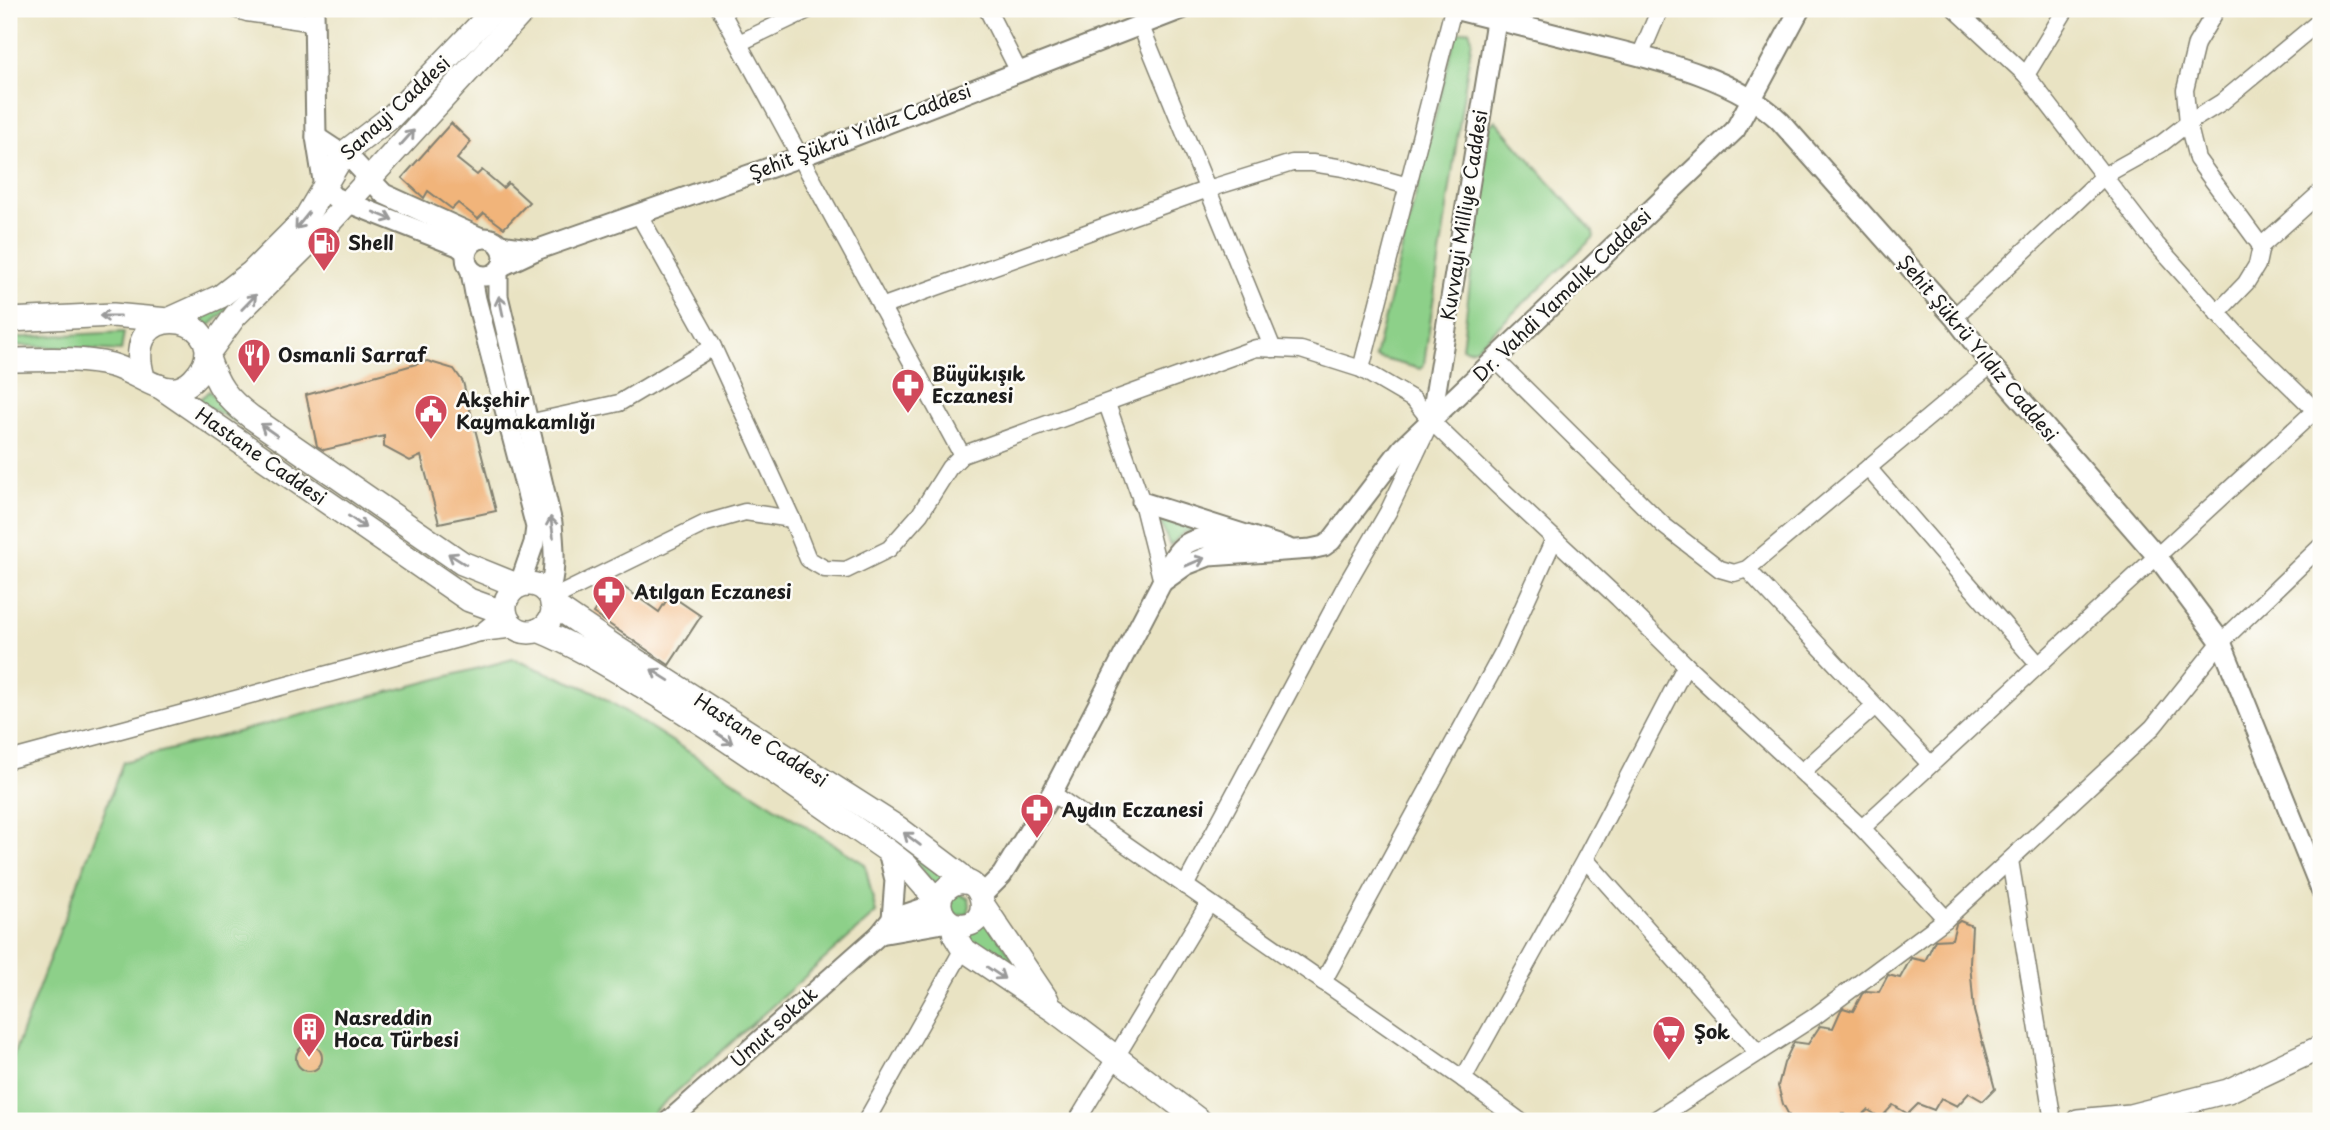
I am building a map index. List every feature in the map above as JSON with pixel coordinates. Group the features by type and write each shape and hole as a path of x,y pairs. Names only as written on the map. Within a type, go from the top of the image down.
{"main road":[{"name":"Sanayi Caddesi","path":"9,320 113,315 168,320 221,296 252,272 305,219 344,153 391,117 495,9"},
{"name":"Sanayi Caddesi","path":"207,355 235,316 369,180 525,9"},
{"path":"9,360 95,362 112,365 151,382 176,389 185,386 197,375 207,355 198,332 183,322 168,320 155,326 143,340 139,358 151,382"},
{"name":"Hastane Caddesi","path":"207,355 215,380 223,392 251,417 461,563 519,586"},
{"name":"Hastane Caddesi","path":"151,382 469,600 587,654 677,707 888,851 906,865 947,917 963,949 1055,1012 1200,1121"},
{"path":"535,585 550,599 550,620 520,624 508,597 519,586 535,585"},
{"name":"Hastane Caddesi","path":"550,599 618,649 898,828 959,874 976,894 1055,1012"},
{"path":"955,883 976,894 981,914 971,923 962,926 947,917 942,894 947,887 955,883"},
{"path":"2078,1121 2140,1119 2228,1091 2321,1047"}],"street":[{"path":"234,9 247,13 314,16 316,137 324,187 329,194 458,246 466,252"},
{"path":"720,9 962,455"},
{"path":"738,43 810,9"},
{"path":"988,9 1019,72"},
{"name":"Şehit Şükrü Yıldız Caddesi","path":"500,269 536,250 800,157 1182,9"},
{"path":"1361,369 1454,9"},
{"name":"Şehit Şükrü Yıldız Caddesi","path":"1454,9 1496,14 1693,73 1753,99 1780,121 1954,317 1991,365 2156,555 2221,642 2321,890"},
{"path":"1640,56 1660,9"},
{"name":"Dr. Vahdi Yamalık Caddesi","path":"1162,582 1186,565 1209,556 1311,549 1331,541 1402,448 1735,130 1800,9"},
{"path":"1862,828 2156,555 2319,412 2217,313 2156,244 2026,75 1955,9"},
{"path":"2026,75 2066,9"},
{"path":"2217,9 2196,44 2185,90 2188,123 2197,159 2261,246"},
{"name":"Kuvvayi Milliye Caddesi","path":"1431,421 1496,14"},
{"path":"1954,317 2105,175 2161,144 2222,102 2321,20"},
{"path":"1140,24 1273,349"},
{"path":"316,137 344,153 384,194 481,238 495,240 500,245 504,259 500,269 498,296 552,523 555,562 550,599"},
{"path":"881,307 1208,190 1293,163 1344,168 1408,186"},
{"path":"2217,313 2246,283 2257,265 2261,246 2321,192"},
{"path":"638,213 713,347 808,559 825,569 846,570 889,549 920,514 949,468 962,455 1256,348 1301,350 1361,369 1414,400 1431,421 1686,665 1862,828 1946,919"},
{"path":"481,238 474,241 466,252 465,259 471,272 536,527 534,543 519,586"},
{"path":"500,245 536,250"},
{"path":"471,272 485,277 500,269"},
{"path":"528,423 619,403 713,347"},
{"path":"1495,359 1662,525 1720,569 1734,573 1747,569 1991,365"},
{"path":"1107,404 1142,502 1162,582"},
{"path":"1185,886 1346,583 1388,512 1431,421"},
{"path":"1868,468 2038,663"},
{"name":"Dr. Vahdi Yamalık Caddesi","path":"1142,502 1294,550"},
{"path":"550,599 706,523 745,512 792,519"},
{"name":"Dr. Vahdi Yamalık Caddesi","path":"976,894 1002,875 1052,793 1174,554 1189,541 1241,535"},
{"path":"1322,982 1503,652 1555,539"},
{"path":"1653,1121 1814,1017 1946,919 2153,727 2221,642 2321,546"},
{"path":"1747,569 1930,765"},
{"path":"9,760 520,624"},
{"path":"1463,1079 1584,859 1686,665"},
{"path":"1802,772 1875,706"},
{"path":"1052,793 1520,1121"},
{"path":"888,851 895,880 886,927 947,917"},
{"path":"1584,859 1758,1053"},
{"path":"2010,860 2053,1121"},
{"path":"1077,1121 1209,903"},
{"name":"Umut sokak","path":"669,1121 886,927"},
{"path":"866,1121 963,949"}],"green space":[{"path":"1469,30 1472,38 1424,364 1421,369 1375,357 1456,33"},
{"path":"1495,120 1593,232 1594,237 1476,348 1469,350 1462,348 1489,127"},
{"path":"320,211 330,218 209,326 199,316"},
{"path":"124,332 121,351 9,345 9,338"},
{"path":"209,391 246,428 198,401"},
{"path":"1159,519 1201,531 1184,532 1170,546"},
{"path":"513,659 593,691 865,864 876,913 644,1121 15,1121 9,1097 9,1067 123,762"},
{"path":"889,834 953,876 935,887 914,859"},
{"path":"958,893 969,899 970,906 967,914 956,916 948,902"},
{"path":"986,920 1037,992 966,937"}],"building":[{"path":"451,123 471,142 457,159 477,175 482,170 503,188 508,183 529,202 504,228 484,213 478,219 458,203 452,209 428,191 424,198 402,178"},
{"name":"Akşehir Kaymakamlığı","path":"427,361 454,369 463,382 496,511 439,523 421,456 410,461 384,447 384,436 324,450 317,446 306,395"},
{"path":"615,581 659,612 670,595 701,616 669,665 593,613"},
{"path":"1960,921 1972,926 1970,963 1974,1011 1995,1089 1983,1101 1969,1093 1957,1106 1941,1098 1934,1110 1918,1104 1908,1114 1893,1105 1881,1118 1868,1110 1856,1121 1842,1113 1835,1121 1792,1121 1778,1086 1784,1063 1794,1042 1808,1044 1820,1026 1833,1028 1843,1008 1853,1011 1866,991 1879,992 1888,975 1900,978 1911,958 1925,961 1935,940 1952,939 1956,924"},
{"name":"Nasreddin Hoca Türbesi","path":"309,1045 318,1049 322,1058 318,1067 309,1071 300,1067 296,1058 300,1049"}],"place":[{"name":"Shell","path":"324,273"},
{"name":"Osmanli Sarraf","path":"254,385"},
{"name":"Büyükışık Eczanesi","path":"908,415"},
{"name":"Akşehir Kaymakamlığı","path":"431,441"},
{"name":"Atılgan Eczanesi","path":"609,622"},
{"name":"Aydın Eczanesi","path":"1037,840"},
{"name":"Nasreddin Hoca Türbesi","path":"309,1059"},
{"name":"Şok","path":"1669,1062"}]}
